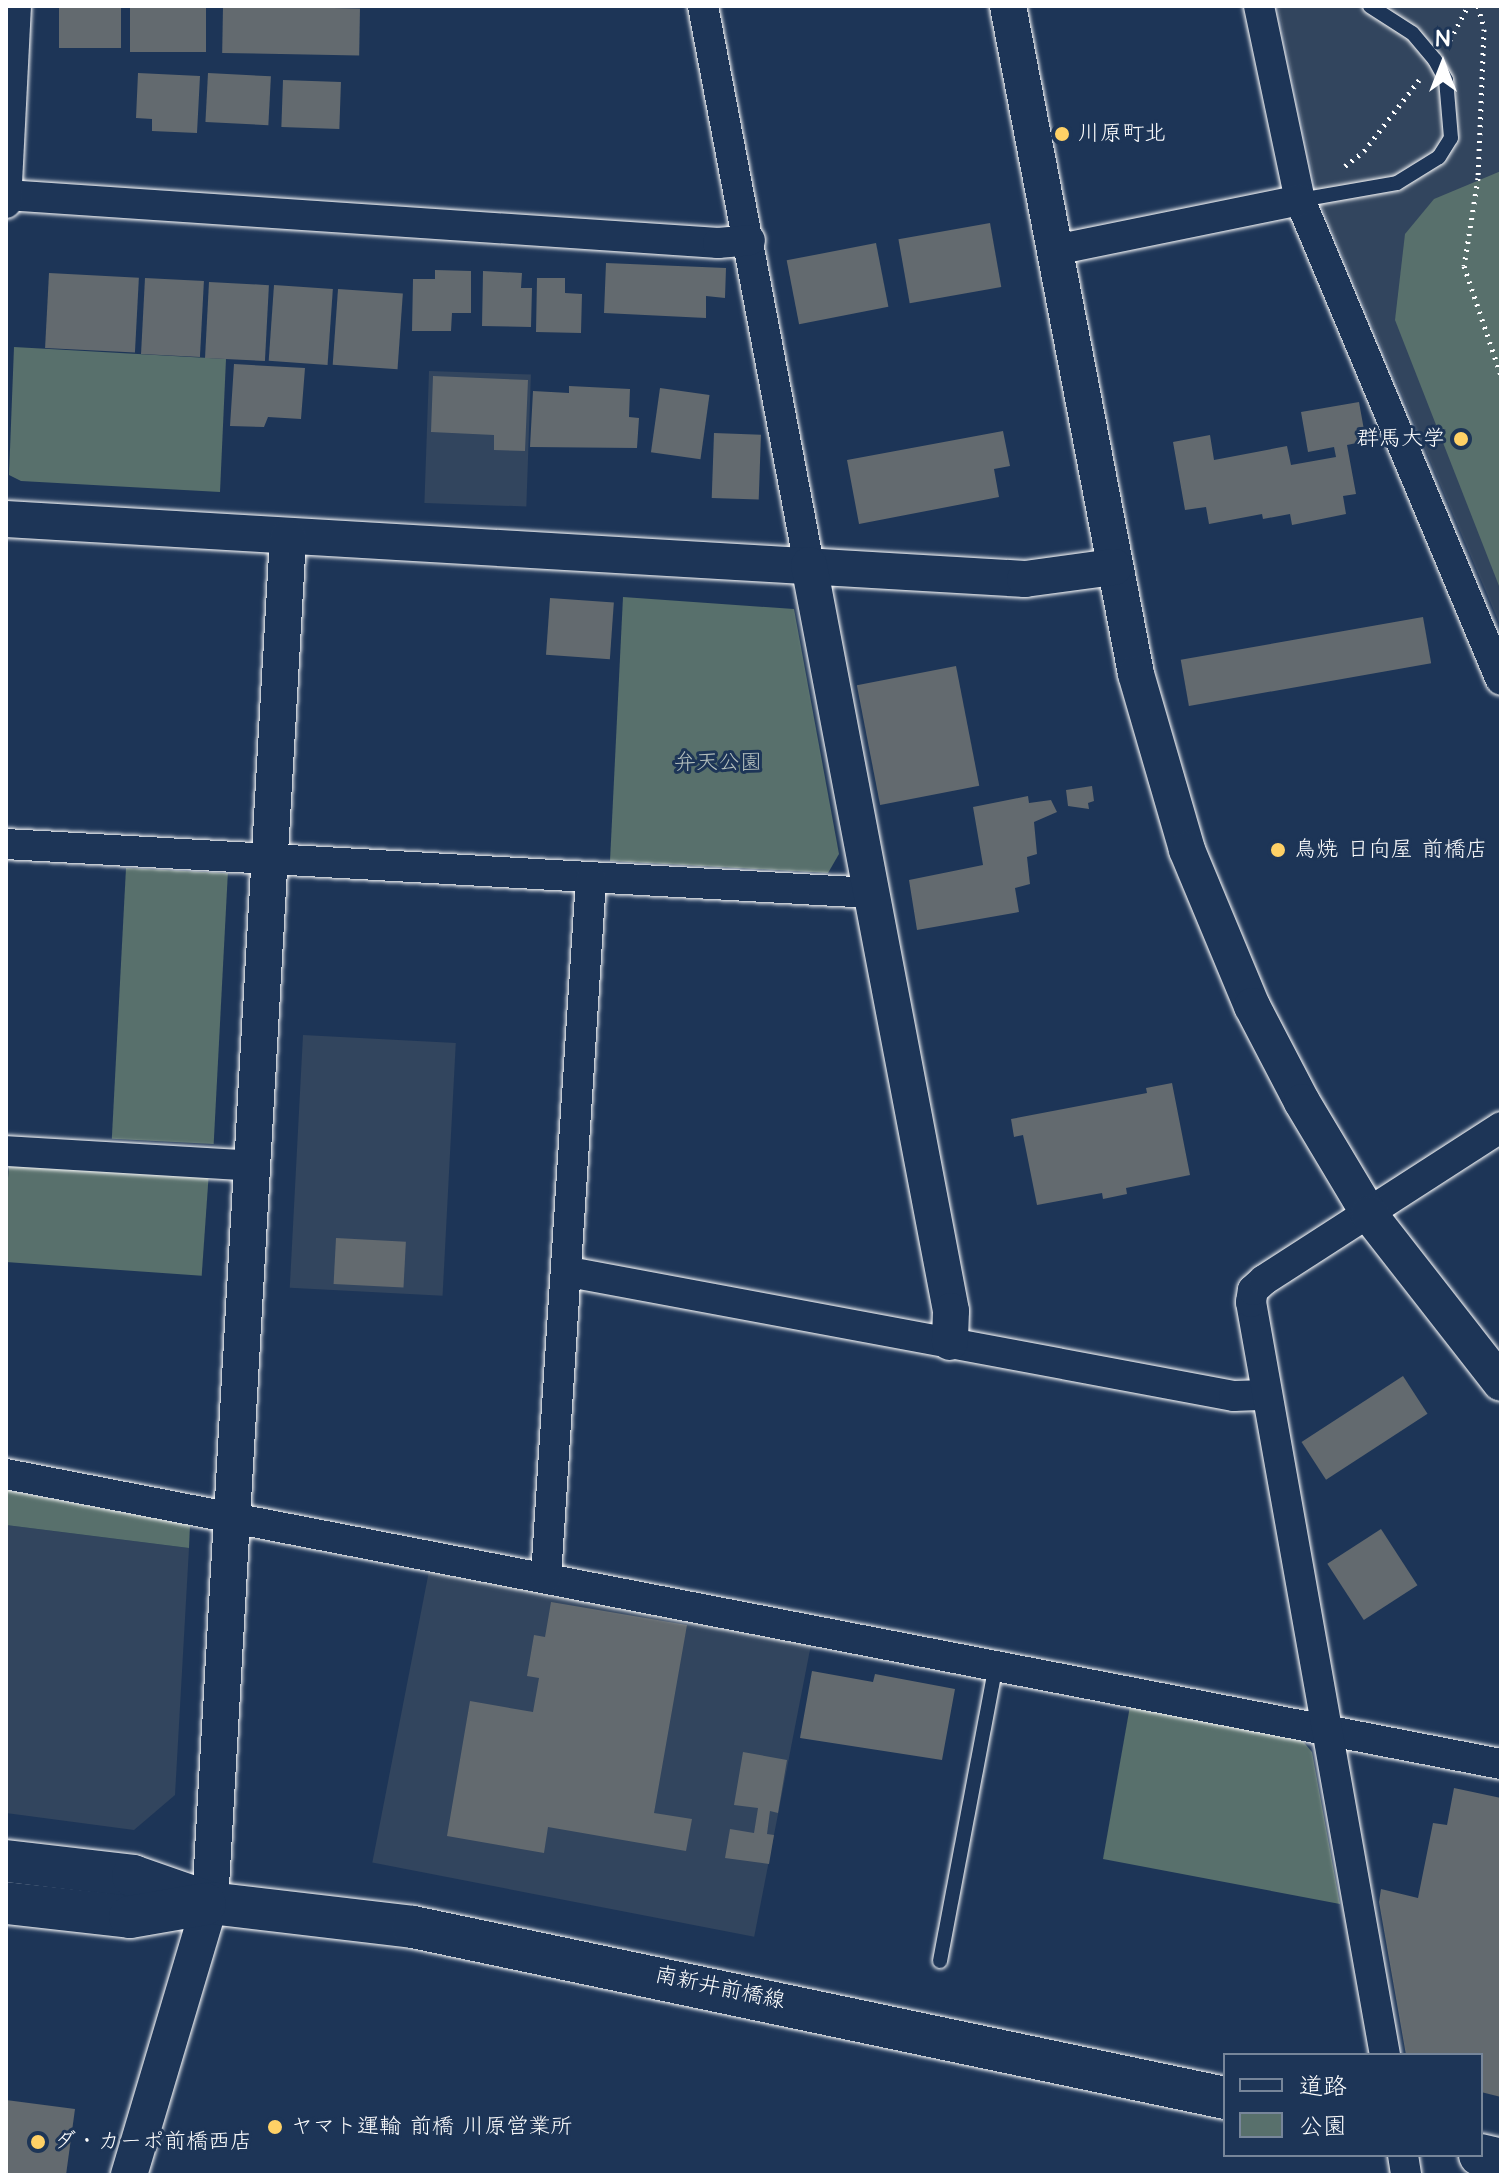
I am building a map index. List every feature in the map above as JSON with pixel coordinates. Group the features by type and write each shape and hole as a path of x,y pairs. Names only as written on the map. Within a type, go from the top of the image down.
{"main road":[{"name":"南新井前橋線","path":"6,1861 133,1876 210,1903 413,1927 1223,2098"},
{"name":"南新井前橋線","path":"6,1903 130,1917 210,1903"}],"street":[{"path":"6,203 16,6"},
{"path":"703,6 750,240 951,1311 950,1342"},
{"path":"1008,6 1114,567 1156,750 1215,924 1302,1102 1369,1214 1501,1383"},
{"path":"1259,6 1309,198 1501,680"},
{"path":"6,195 718,243 750,240"},
{"path":"1055,250 1309,198"},
{"path":"6,519 1025,579 1114,567"},
{"path":"129,2175 210,1903 255,1166 288,538"},
{"path":"6,844 871,893"},
{"path":"546,1577 569,1272 591,879"},
{"path":"1385,2053 1252,1317 1253,1290 1501,1127"},
{"path":"6,1151 255,1166"},
{"path":"569,1272 1234,1396 1266,1395"},
{"path":"6,1474 1326,1727 1501,1764"}],"lane":[{"path":"1309,198 1397,183 1439,157 1451,138 1446,80 1435,60 1412,33 1370,6"},
{"path":"940,1961 996,1663"}],"path":[{"path":"1447,45 1468,6"},
{"path":"1478,6 1484,29 1479,163 1464,266 1501,375"},
{"path":"1309,198 1364,151 1422,77"}],"shaded area":[{"name":"群馬大学","path":"1278,6 1501,6 1501,627 1318,197"},
{"path":"429,371 531,375 526,506 424,503"},
{"path":"303,1035 456,1043 443,1296 290,1288"},
{"path":"6,1525 189,1548 175,1795 134,1830 6,1813"},
{"path":"429,1571 811,1645 754,1937 372,1863"}],"green space":[{"path":"1501,171 1501,591 1395,320 1405,234 1434,199"},
{"path":"14,347 226,359 220,492 21,481 9,475"},
{"name":"弁天公園","path":"623,597 794,609 839,854 828,873 610,861"},
{"path":"126,868 228,873 214,1144 112,1139"},
{"path":"9,1164 209,1178 202,1276 6,1262"},
{"path":"6,1490 190,1525 189,1548 6,1525"},
{"path":"1130,1706 1301,1739 1312,1752 1340,1904 1103,1859"}],"building":[{"path":"59,6 121,6 121,48 59,48"},
{"path":"130,6 206,6 206,52 130,52"},
{"path":"223,6 360,8 359,55 222,53"},
{"path":"138,73 200,76 197,133 152,131 152,119 136,118"},
{"path":"208,73 271,76 268,125 205,122"},
{"path":"283,80 341,82 339,129 281,127"},
{"path":"990,223 1001,287 910,303 898,239"},
{"path":"876,243 888,307 799,324 787,260"},
{"path":"606,263 726,268 725,298 706,296 706,318 604,313"},
{"path":"435,270 471,271 471,313 452,313 451,331 412,331 413,279 435,279"},
{"path":"483,271 522,273 521,288 532,288 531,327 482,326"},
{"path":"49,273 139,278 135,353 45,348"},
{"path":"145,278 204,281 200,357 141,354"},
{"path":"537,278 565,278 565,293 582,294 581,333 536,332"},
{"path":"209,282 269,285 265,361 205,358"},
{"path":"274,285 333,289 328,365 269,361"},
{"path":"338,289 403,294 398,369 333,365"},
{"path":"234,364 305,368 301,419 268,417 264,427 230,426"},
{"path":"433,376 528,380 525,451 494,450 494,435 431,432"},
{"path":"569,386 630,389 629,417 639,418 637,448 530,447 533,391 569,393"},
{"path":"660,388 710,395 700,459 651,452"},
{"path":"1359,402 1366,441 1347,445 1356,494 1343,496 1346,514 1292,525 1290,514 1263,519 1262,514 1209,524 1206,507 1185,510 1173,442 1210,435 1214,460 1287,446 1291,465 1336,457 1334,447 1308,452 1301,412"},
{"path":"1003,431 1010,466 994,469 999,497 859,524 847,460"},
{"path":"714,433 761,435 759,500 712,498"},
{"path":"550,598 614,602 610,659 546,655"},
{"path":"1423,617 1431,663 1189,706 1181,660"},
{"path":"956,666 979,786 880,805 857,685"},
{"path":"1092,786 1094,801 1088,803 1089,809 1068,806 1066,790"},
{"path":"1028,796 1029,803 1051,800 1057,812 1034,822 1037,854 1027,857 1030,884 1015,888 1019,912 917,930 909,880 983,865 973,807"},
{"path":"1172,1083 1190,1175 1126,1188 1127,1194 1103,1199 1102,1193 1037,1205 1023,1135 1014,1137 1011,1119 1147,1093 1146,1088"},
{"path":"336,1238 406,1242 403,1288 334,1284"},
{"path":"1403,1376 1428,1414 1326,1480 1302,1442"},
{"path":"1381,1529 1417,1585 1364,1620 1327,1564"},
{"path":"551,1602 687,1625 654,1813 692,1819 686,1851 548,1827 544,1853 447,1836 470,1701 533,1712 539,1678 527,1676 534,1635 545,1637"},
{"path":"812,1671 873,1682 875,1674 955,1689 942,1760 800,1738"},
{"path":"743,1752 787,1760 778,1813 770,1811 767,1834 774,1835 769,1864 725,1858 730,1829 754,1833 758,1808 734,1805"},
{"path":"1454,1788 1501,1798 1501,2097 1483,2092 1483,2053 1406,2053 1379,1902 1381,1889 1418,1898 1433,1823 1447,1825"},
{"name":"ダ・カーポ前橋西店","path":"6,2100 75,2109 66,2175 6,2175"}],"place":[{"name":"川原町北","path":"1062,134"},
{"name":"群馬大学","path":"1461,439"},
{"name":"鳥焼 日向屋 前橋店","path":"1278,850"},
{"name":"ヤマト運輸 前橋 川原営業所","path":"275,2127"},
{"name":"ダ・カーポ前橋西店","path":"38,2142"}]}
